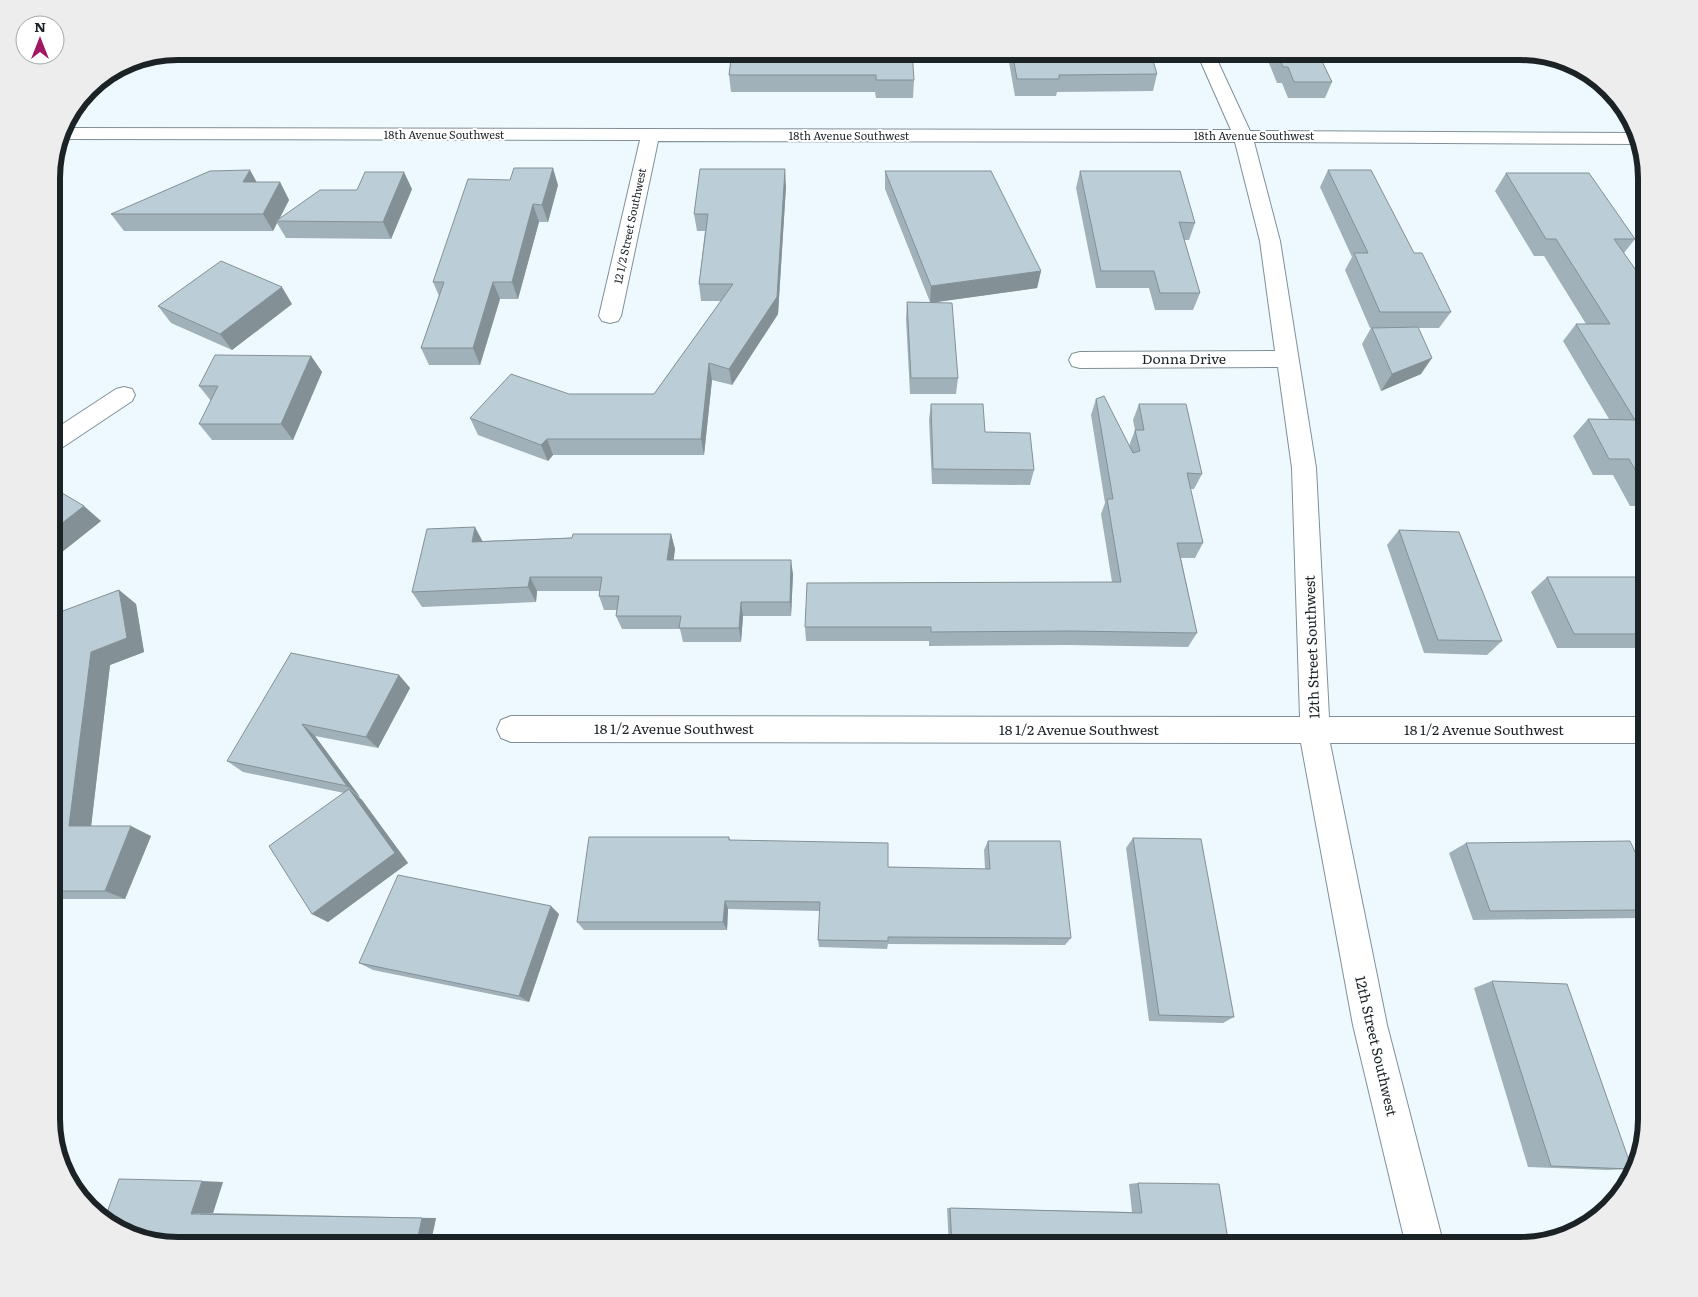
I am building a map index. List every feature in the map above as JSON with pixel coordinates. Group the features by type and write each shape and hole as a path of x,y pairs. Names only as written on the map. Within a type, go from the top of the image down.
{"street":[{"name":"12th Street Southwest","path":"1208,60 1243,136 1270,241 1304,468 1316,752 1370,1025 1423,1237"},
{"name":"18th Avenue Southwest","path":"69,134 1243,136 1632,141"},
{"name":"12 1/2 Street Southwest","path":"610,316 650,136"},
{"name":"Donna Drive","path":"1080,360 1289,359"},
{"path":"60,438 124,395"},
{"name":"18 1/2 Avenue Southwest","path":"511,729 1638,730"}],"building":[{"path":"731,60 913,60 914,80 876,80 876,75 729,75"},
{"path":"1014,60 1153,60 1157,74 1059,75 1059,79 1017,79"},
{"path":"1280,60 1321,60 1332,82 1294,82 1288,67 1283,67"},
{"path":"514,168 553,168 542,205 533,204 512,282 493,282 473,348 421,348 444,282 433,282 468,179 510,180"},
{"path":"700,169 785,169 777,297 729,369 709,363 701,439 547,439 541,445 470,418 511,374 569,394 654,394 733,284 699,284 708,214 694,214"},
{"path":"250,170 243,182 280,182 263,214 111,214 210,171"},
{"path":"1328,170 1371,170 1414,253 1422,253 1451,312 1380,312 1354,253 1368,253"},
{"path":"885,171 991,171 1041,271 931,286"},
{"path":"1080,171 1180,171 1195,223 1179,222 1200,293 1160,293 1154,271 1101,271"},
{"path":"365,172 404,172 383,222 276,221 320,190 357,190"},
{"path":"1506,173 1589,173 1635,239 1614,239 1638,273 1638,474 1629,459 1609,459 1588,419 1635,420 1576,324 1610,324 1556,239 1546,239"},
{"path":"221,261 282,287 220,334 158,306"},
{"path":"907,302 952,303 958,378 911,378"},
{"path":"1418,327 1432,358 1392,374 1372,328"},
{"path":"215,355 311,356 281,424 199,424 218,386 199,386"},
{"path":"1104,396 1133,453 1140,451 1135,430 1144,430 1139,404 1186,404 1202,474 1187,473 1203,543 1177,543 1197,633 1073,631 931,632 931,627 805,627 807,583 1121,582 1107,499 1113,499 1096,399"},
{"path":"931,404 983,404 985,432 1030,433 1034,470 933,469"},
{"path":"60,492 84,506 60,525"},
{"path":"475,527 472,542 572,538 573,534 671,534 667,560 791,560 790,602 741,602 739,628 679,628 681,616 616,616 619,596 599,596 602,577 530,577 528,587 412,592 427,529"},
{"path":"1399,530 1459,532 1502,641 1438,640"},
{"path":"1547,577 1638,577 1638,634 1574,634"},
{"path":"119,590 127,638 91,652 69,826 131,826 105,891 60,891 60,612"},
{"path":"291,653 399,675 366,737 302,724 347,786 227,761"},
{"path":"349,789 395,853 312,914 269,846"},
{"path":"589,837 729,837 729,840 888,843 888,867 990,869 988,841 1060,841 1071,938 888,937 888,941 818,940 820,902 725,901 723,922 577,922"},
{"path":"1133,838 1201,839 1234,1017 1159,1015"},
{"path":"1630,841 1638,858 1638,910 1490,911 1466,843"},
{"path":"398,875 551,906 519,996 359,963"},
{"path":"1492,981 1567,984 1630,1162 1627,1169 1551,1166"},
{"path":"119,1179 202,1181 191,1214 422,1218 418,1237 178,1237 162,1236 140,1231 107,1213"},
{"path":"1138,1183 1219,1184 1228,1237 952,1237 950,1208 1142,1213"}]}
